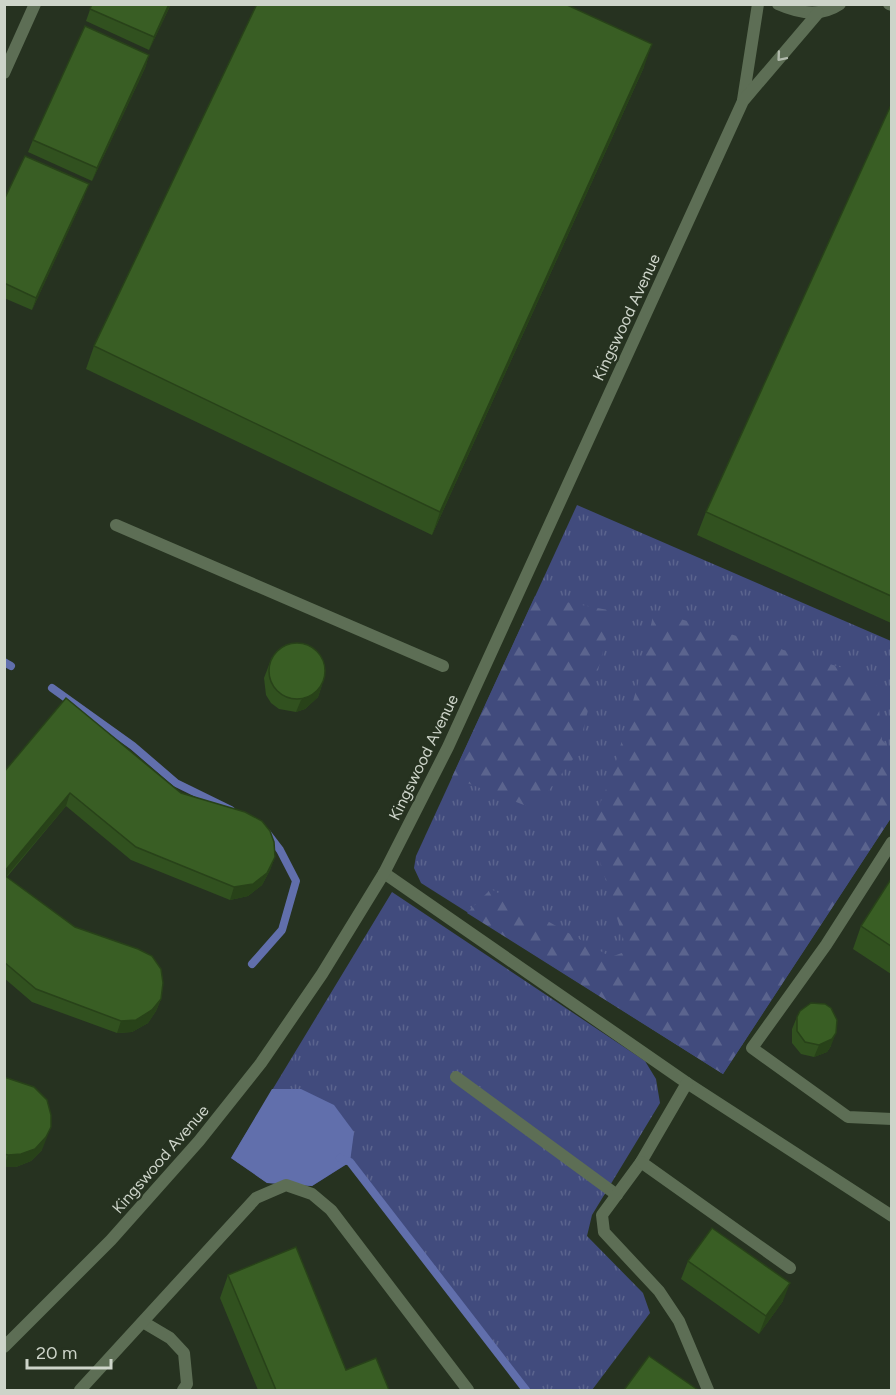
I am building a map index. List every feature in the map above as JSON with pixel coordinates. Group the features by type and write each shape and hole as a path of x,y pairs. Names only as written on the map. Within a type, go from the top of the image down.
{"street":[{"path":"4,73 36,4"},
{"name":"Kingswood Avenue","path":"4,1347 111,1240 220,1115 261,1063 322,974 384,873 448,747 743,101 758,4"},
{"path":"778,4 793,11 818,13 840,4"},
{"name":"Kingswood Avenue","path":"743,101 818,13"},
{"path":"116,525 443,666"},
{"path":"891,842 826,945 752,1048 848,1117 891,1119"},
{"path":"384,873 687,1083 891,1216"},
{"path":"456,1077 617,1195"},
{"path":"687,1083 641,1162 602,1215 604,1232 660,1291 679,1321 708,1390"},
{"path":"641,1162 790,1268"},
{"path":"89,1387 143,1322 256,1198 286,1185 312,1194 331,1210 468,1390"},
{"path":"143,1322 170,1338 184,1353 187,1384 183,1390"}],"green space":[{"path":"577,505 891,641 891,818 723,1074 421,883 414,868 416,856"},
{"path":"535,596 613,611 577,754 534,809 452,777"},
{"path":"654,611 876,678 882,740 891,749 891,818 723,1074 467,913 491,889 611,957 627,951 590,828 613,772 639,680"},
{"path":"392,892 645,1061 656,1079 660,1103 592,1215 587,1236 643,1293 650,1313 592,1390 526,1390 350,1162 312,1186 267,1183 231,1158"}],"shaded area":[{"path":"272,1089 301,1089 334,1105 354,1132 350,1162 312,1186 267,1183 231,1158"}],"building":[{"path":"92,4 169,4 154,37 90,9"},
{"path":"257,4 565,4 652,44 440,512 94,346"},
{"path":"85,26 149,55 97,168 33,140"},
{"path":"891,105 891,596 706,512"},
{"path":"25,156 89,184 36,298 4,283 4,200"},
{"path":"292,643 302,643 317,651 323,660 325,671 323,682 317,691 302,699 292,699 281,694 274,687 269,676 269,666 274,655 281,648"},
{"path":"66,698 181,793 245,812 262,821 270,831 274,842 275,857 267,873 253,884 234,887 136,847 70,793 4,872 4,772"},
{"path":"4,875 75,927 152,956 161,969 163,983 161,999 152,1010 136,1020 121,1021 36,989 4,962"},
{"path":"891,879 891,946 861,926"},
{"path":"811,1003 825,1004 831,1008 837,1020 836,1033 832,1039 819,1045 805,1042 797,1031 797,1017 800,1011"},
{"path":"4,1077 34,1087 47,1100 51,1115 51,1127 46,1137 35,1149 21,1154 4,1154"},
{"path":"712,1228 790,1283 766,1316 688,1261"},
{"path":"296,1247 346,1370 376,1358 389,1390 276,1390 228,1275"},
{"path":"649,1356 698,1390 624,1390"}],"waterway":[{"path":"4,662 11,666"},
{"path":"52,688 133,746 176,783 231,810"},
{"path":"252,964 282,930 296,881 280,850 267,833"},
{"path":"340,1158 350,1162 526,1390"}]}
